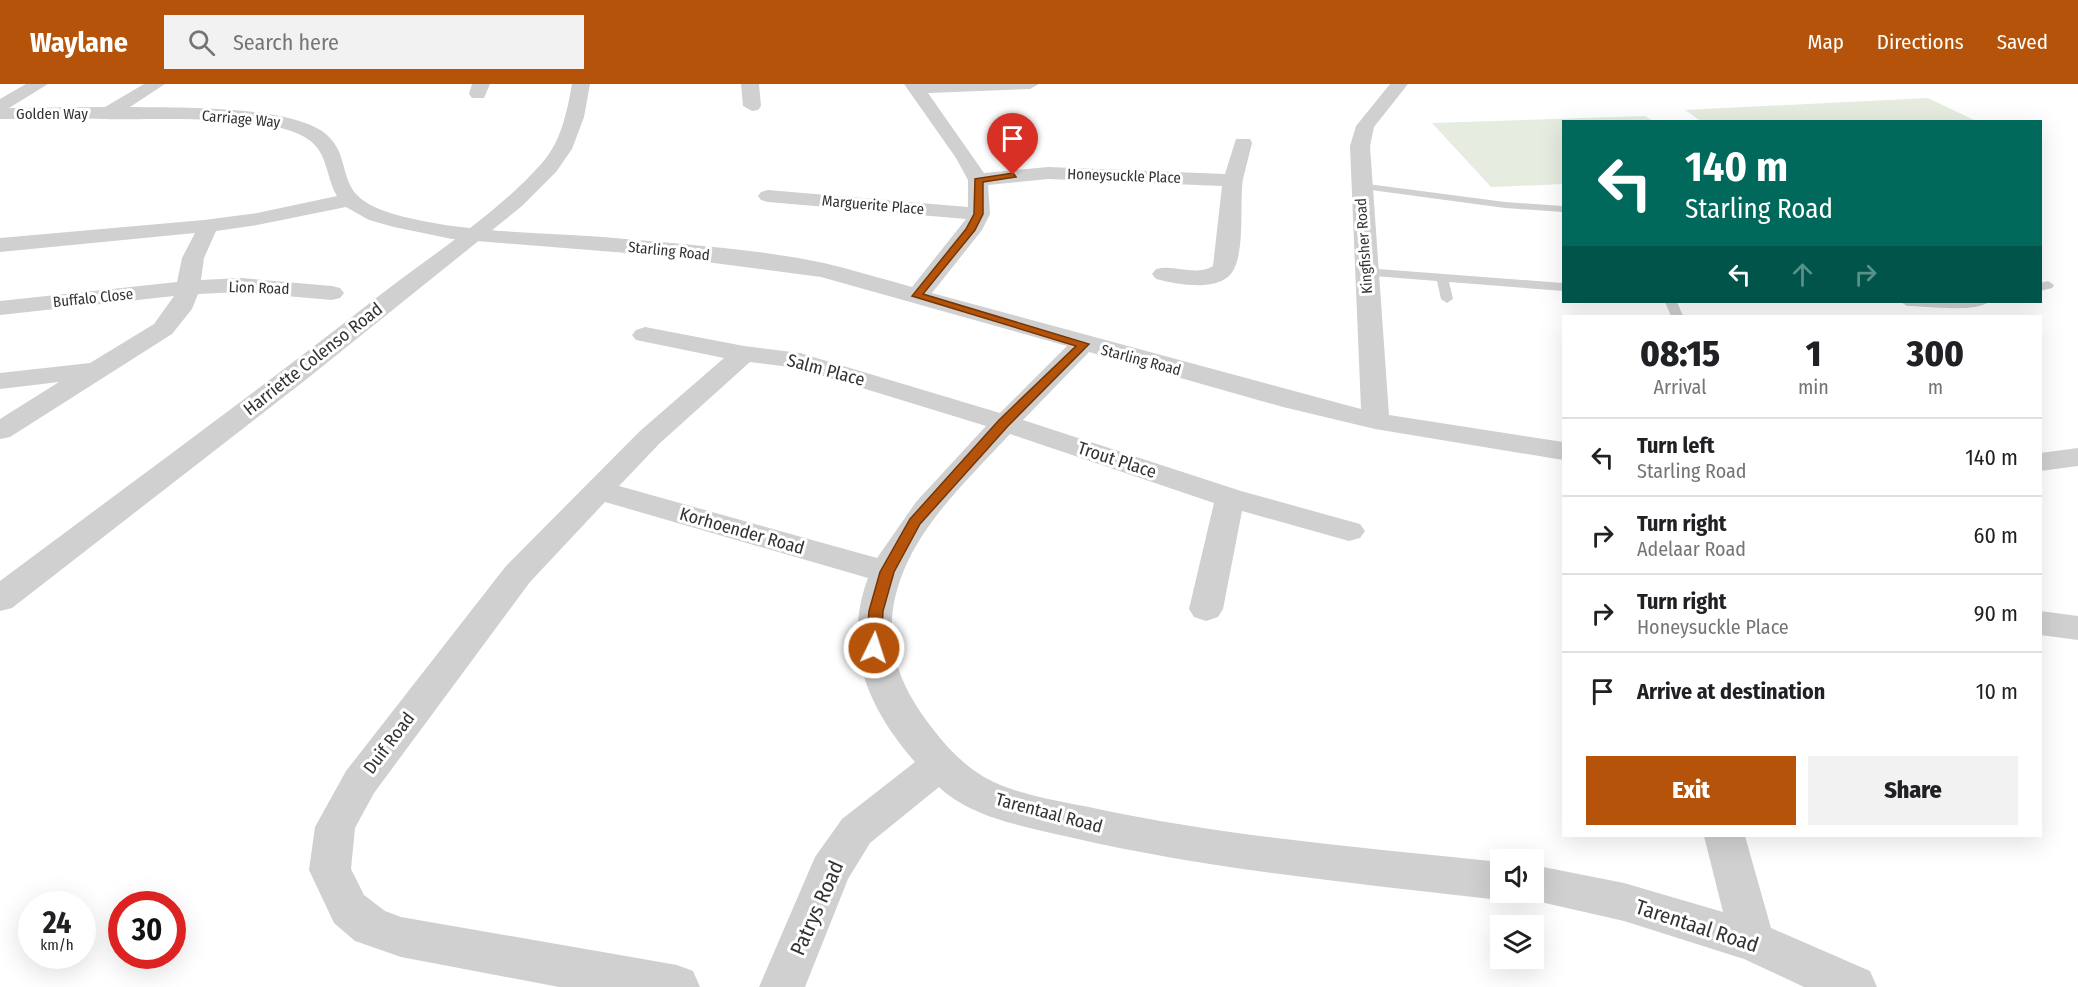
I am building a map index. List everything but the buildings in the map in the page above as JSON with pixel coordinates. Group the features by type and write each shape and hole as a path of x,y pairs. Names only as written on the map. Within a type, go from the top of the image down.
{"street":[{"path":"0,106 39,84"},
{"path":"105,114 156,84"},
{"name":"Harriette Colenso Road","path":"0,599 349,332 511,204 550,167 561,150 571,128 581,84"},
{"path":"750,84 752,106"},
{"path":"913,86 1030,84"},
{"name":"Kingfisher Road","path":"1375,421 1373,346 1365,272 1360,186 1360,146 1365,126 1399,84"},
{"path":"913,86 966,158 978,180 979,214 970,230 917,296"},
{"name":"Golden Way","path":"0,114 105,114"},
{"name":"Carriage Way","path":"105,114 210,115 286,123 314,134 335,156 339,186 348,200"},
{"path":"1164,274 1209,277 1223,271 1226,264 1233,180 1243,143"},
{"name":"Honeysuckle Place","path":"978,180 1048,173 1233,180"},
{"name":"Marguerite Place","path":"768,196 979,214"},
{"path":"0,245 266,218 348,200 376,215 471,234"},
{"path":"0,431 100,370 163,328 180,309 193,258 206,233 204,226"},
{"name":"Starling Road","path":"471,234 773,262 823,270 1083,344 1375,421 1562,451"},
{"name":"Lion Road","path":"186,288 257,286 332,293"},
{"name":"Buffalo Close","path":"0,308 186,288"},
{"name":"Salm Place","path":"645,335 744,354 800,361 1004,423"},
{"name":"Tarentaal Road","path":"1083,344 1004,423 915,522 887,572 876,611 874,648 884,683 905,721 940,764 968,788 1006,804 1155,840 1490,880"},
{"name":"Duif Road","path":"677,987 401,937 370,927 349,909 330,870 335,827 360,782 518,574 650,437 744,354"},
{"path":"0,381 100,370"},
{"name":"Trout Place","path":"1004,423 1230,498 1348,531"},
{"path":"2042,462 2078,457"},
{"name":"Korhoender Road","path":"598,490 887,572"},
{"path":"1206,609 1230,498"},
{"path":"2042,623 2078,628"},
{"name":"Patrys Road","path":"782,987 830,870 856,831 940,764"},
{"path":"1725,837 1752,941"},
{"name":"Tarentaal Road","path":"1544,887 1624,903 1752,941 1854,987"}],"lane":[{"path":"1360,186 1504,205 1562,209"},
{"path":"1365,272 1562,287"},
{"path":"1521,284 1540,276 1562,276"},
{"path":"1442,278 1447,299"},
{"path":"1934,303 1972,303"}],"shaded area":[{"path":"1928,98 1974,120 1699,120 1685,110"},
{"path":"1645,116 1651,120 1562,120 1562,184 1491,187 1432,123"}],"route":[{"path":"874,648 876,611 887,572 915,522 1004,423 1083,344 917,296 970,230 979,214 978,180 1013,175"}]}
